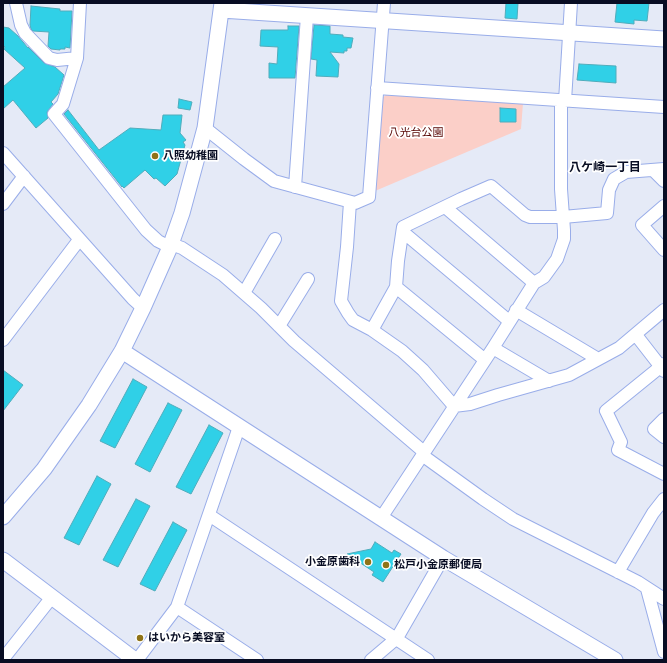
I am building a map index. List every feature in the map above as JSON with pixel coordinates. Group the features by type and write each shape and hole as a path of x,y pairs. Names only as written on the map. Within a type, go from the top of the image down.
{"street":[{"path":"16,3 21,25 25,33 49,58 57,60 77,58"},
{"path":"80,3 77,58 62,104 54,114 146,230 158,240 182,248 224,275 294,341 423,454 483,499 513,519 638,582 664,599"},
{"path":"205,128 274,181 355,203 369,197 384,3"},
{"path":"382,518 534,283 544,277 557,259 564,239 561,190 563,101 571,3"},
{"path":"3,517 60,448 89,405 122,351 171,245 182,214 205,128 221,7 306,16 664,39"},
{"path":"295,187 306,16"},
{"path":"377,88 664,107"},
{"path":"3,153 133,299 143,308"},
{"path":"372,330 396,287 403,227 491,186 525,215 530,217 563,217 607,213 609,190 614,179 626,172 658,170 664,181"},
{"path":"3,204 24,176"},
{"path":"350,202 341,301 353,320 372,330 402,351 422,370 454,406"},
{"path":"664,206 642,225 664,250"},
{"path":"445,207 534,283"},
{"path":"403,232 509,322"},
{"path":"244,293 275,239"},
{"path":"3,340 80,240"},
{"path":"279,326 308,279"},
{"path":"396,287 485,360"},
{"path":"516,310 598,359"},
{"path":"454,406 470,404 568,375 619,348 664,310"},
{"path":"636,335 663,367 606,411 621,442 618,450 664,474"},
{"path":"493,348 549,381"},
{"path":"122,351 443,558 614,660"},
{"path":"664,419 654,429 664,436"},
{"path":"3,560 136,660 177,607 239,427"},
{"path":"618,572 653,513 662,505"},
{"path":"208,515 397,638 428,660"},
{"path":"371,660 397,638 443,558"},
{"path":"647,589 664,652"},
{"path":"9,657 52,597"},
{"path":"177,607 257,660"}],"green space":[{"name":"八光台公園","path":"386,95 523,103 521,129 375,191 382,98"}],"building":[{"path":"506,3 518,3 517,19 505,18"},
{"path":"617,3 649,3 647,21 634,20 634,24 615,22"},
{"path":"31,6 60,9 60,11 72,11 70,48 65,47 65,49 60,50 51,49 48,46 49,32 33,31 31,29"},
{"path":"314,25 330,26 330,34 343,35 343,37 353,38 351,48 347,48 347,51 344,51 344,53 330,52 339,64 338,77 316,76 317,60 311,59"},
{"path":"288,26 299,26 295,78 269,78 269,63 277,64 278,47 260,46 261,30 288,30"},
{"path":"3,27 9,28 44,63 55,67 64,75 58,94 51,102 53,104 47,112 48,118 36,128 13,100 3,109 3,87 25,68 4,49"},
{"path":"579,64 616,66 616,83 577,80"},
{"path":"179,99 192,102 190,110 178,108"},
{"path":"500,108 516,109 516,122 500,122"},
{"path":"68,110 99,150 130,128 161,130 163,115 182,115 180,133 186,140 183,142 185,145 177,174 165,186 156,178 154,179 145,170 124,188 122,187 64,114"},
{"path":"3,370 23,385 3,411"},
{"path":"133,379 147,387 115,448 100,441"},
{"path":"168,403 182,410 150,472 135,464"},
{"path":"209,425 223,433 191,494 176,487"},
{"path":"97,476 111,484 79,545 64,538"},
{"path":"136,499 150,506 118,567 103,560"},
{"path":"173,522 187,530 155,591 140,584"},
{"path":"375,542 392,553 394,550 401,554 383,582 372,575 374,572 347,554 371,549"}],"place":[{"name":"八照幼稚園","path":"155,156"},
{"name":"小金原歯科","path":"368,562"},
{"name":"松戸小金原郵便局","path":"386,565"},
{"name":"はいから美容室","path":"140,638"}],"district":[{"name":"八ケ崎一丁目","path":"605,168"}]}
